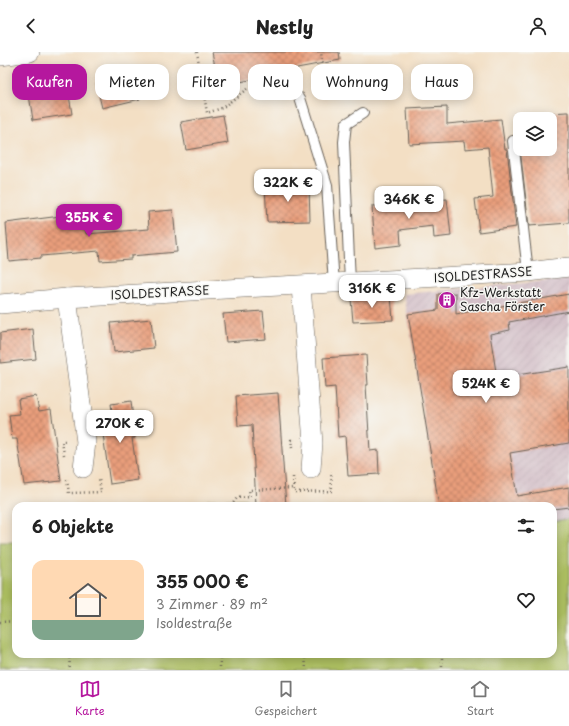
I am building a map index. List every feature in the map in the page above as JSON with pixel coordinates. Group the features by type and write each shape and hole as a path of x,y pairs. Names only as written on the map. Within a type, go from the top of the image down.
{"street":[{"path":"0,56 30,52"},
{"name":"ISOLDESTRASSE","path":"0,304 67,298 528,272 569,267"},
{"path":"301,286 313,443 311,468"},
{"path":"67,298 86,442 83,468"}],"lane":[{"path":"301,100 327,185 342,283"},
{"path":"342,283 346,124 363,113"},
{"path":"515,156 528,272"}],"path":[{"path":"197,52 206,113 222,108 248,88"},
{"path":"321,52 322,64"},
{"path":"234,502 237,498 250,497 249,490 294,488"},
{"path":"0,622 12,622"},
{"path":"69,658 70,670"},
{"path":"220,658 220,670"},
{"path":"305,658 306,670"},
{"path":"442,658 442,670"}],"shaded area":[{"path":"569,279 569,519 557,520 557,502 438,502 404,294"}],"green space":[{"path":"246,499 246,502 208,502 208,500"},
{"path":"569,519 569,670 0,670 0,542 12,542 12,658 557,658 557,520"}],"building":[{"path":"212,52 339,52 340,60 311,64 311,65 303,67 303,64 248,64 248,80 240,82 240,64 214,64"},
{"path":"30,100 70,100 72,114 33,120"},
{"path":"100,100 136,100 102,108"},
{"path":"447,107 447,124 501,119 505,149 507,149 516,227 479,232 475,199 493,197 488,147 465,149 464,141 409,144 407,109"},
{"path":"569,112 569,223 529,226 521,156 557,156 557,113"},
{"path":"223,115 228,143 186,150 181,122"},
{"path":"309,185 310,221 267,222 265,186"},
{"path":"447,199 451,236 434,238 433,226 400,230 401,245 375,248 372,206"},
{"path":"173,210 177,252 131,256 131,259 100,261 99,251 41,256 41,258 9,261 6,223 84,213 86,234 149,229 148,212"},
{"path":"456,293 456,314 569,294 569,311 509,322 510,330 490,334 497,378 569,367 569,443 510,453 517,496 569,487 569,507 557,508 557,502 438,502 408,314 438,310 438,294"},
{"path":"391,296 393,320 353,322 351,299"},
{"path":"263,311 266,339 226,342 223,314"},
{"path":"151,319 154,348 114,352 111,323"},
{"path":"33,329 36,359 0,363 0,333"},
{"path":"366,355 368,385 366,385 370,451 378,450 379,474 348,476 345,436 338,437 335,387 325,388 323,358"},
{"path":"278,393 286,502 256,502 252,425 238,426 236,396"},
{"path":"36,396 39,411 51,409 61,481 24,485 17,439 12,439 9,415 20,414 18,399"},
{"path":"131,401 135,438 132,438 138,480 110,484 101,420 113,418 111,404"}],"place":[{"name":"Kfz-Werkstatt Sascha Förster","path":"447,300"}]}
